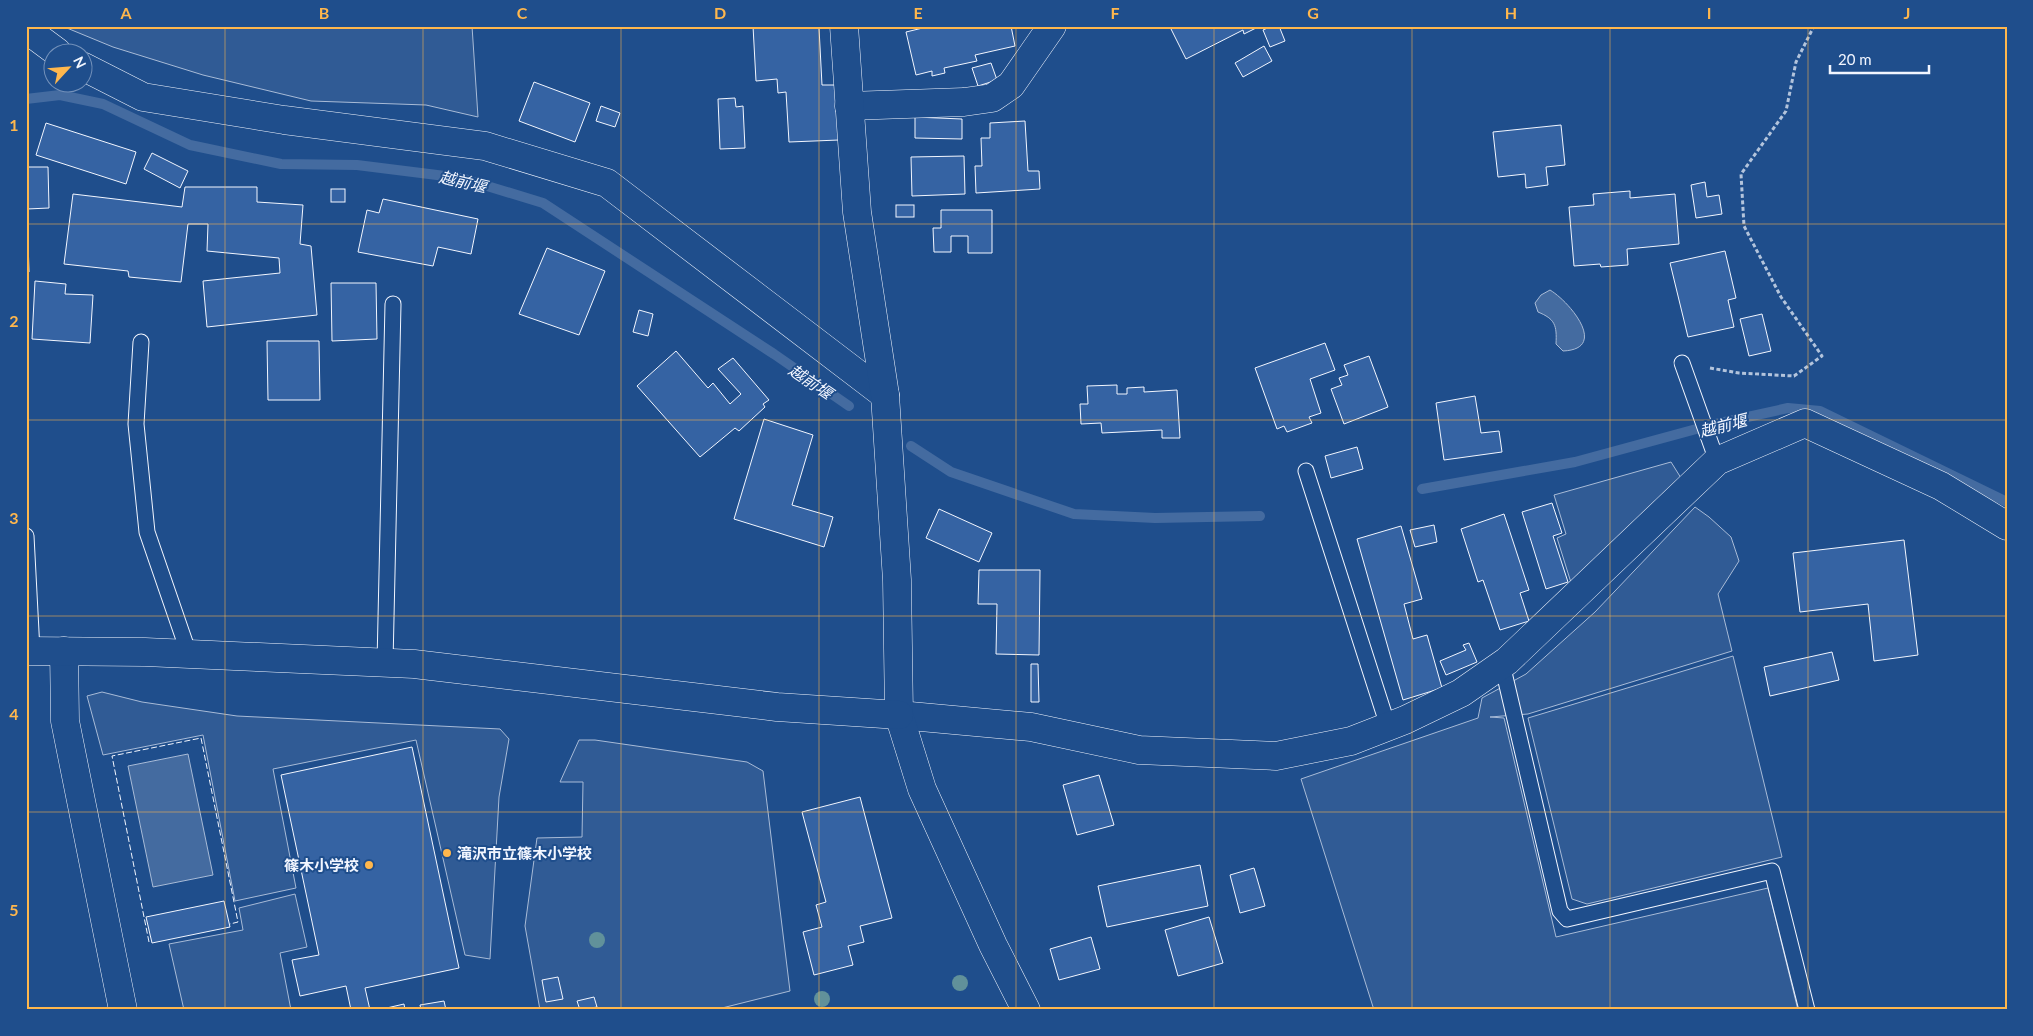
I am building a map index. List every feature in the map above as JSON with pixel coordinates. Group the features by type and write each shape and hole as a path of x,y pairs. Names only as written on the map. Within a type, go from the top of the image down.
{"street":[{"path":"844,26 857,212 885,395 897,580 899,715 922,789 993,945 1026,1010"},
{"path":"849,106 964,102 992,98 1011,85 1052,26"},
{"path":"26,30 43,42"},
{"path":"92,71 143,97 284,120 485,146 607,183 885,395"},
{"path":"29,651 189,654 385,663 536,678 777,708 899,715 1031,727 1139,750 1276,756 1351,741 1461,693 1502,664 1714,452 1805,423 1941,486 2007,526"},
{"path":"64,651 65,721 123,1010"}],"lane":[{"path":"385,663 393,304"},
{"path":"141,342 136,424 147,532 189,654"},
{"path":"1682,363 1714,452"},
{"path":"1306,470 1388,726"},
{"path":"26,536 29,651"},
{"path":"1502,664 1560,911 1568,919 1772,872 1807,1010"}],"path":[{"path":"1682,363 1739,373 1794,376 1822,356 1781,297 1744,226 1740,174 1786,111 1796,62 1814,26"}],"shaded area":[{"path":"62,26 472,26 478,117 426,105 311,101 203,75 113,47"},
{"path":"1550,290 1567,304 1581,324 1584,334 1583,342 1576,348 1563,351 1556,344 1554,324 1548,317 1538,312 1535,303 1541,295"},
{"path":"1671,462 1681,478 1573,589 1557,538 1566,534 1554,495"},
{"path":"1695,507 1731,537 1739,561 1718,594 1732,651 1528,714 1490,717 1504,718 1556,937 1768,888 1798,1010 1374,1010 1301,779 1478,718 1482,698 1526,674 1595,612"},
{"path":"1733,656 1782,857 1587,904 1572,899 1528,718"},
{"path":"102,692 142,702 237,716 500,729 509,739 499,797 490,959 465,955 416,740 273,769 296,888 235,901 203,735 103,755 87,696"},
{"path":"579,740 595,740 747,762 763,771 790,991 714,1010 540,1010 525,926 537,838 582,837 583,782 560,782"},
{"path":"188,754 213,875 153,887 128,766"},
{"path":"295,894 307,947 280,953 291,1010 184,1010 169,944 243,930 239,908"}],"building":[{"path":"753,26 819,28 822,85 836,85 839,140 789,142 786,92 778,93 777,79 756,81"},
{"path":"931,26 1011,26 1015,46 975,55 977,61 944,68 945,73 932,76 932,71 916,75 906,32"},
{"path":"1175,26 1260,26 1244,34 1243,30 1186,59 1171,29"},
{"path":"1272,26 1279,26 1285,41 1270,47 1263,30"},
{"path":"1264,46 1272,61 1243,77 1235,63"},
{"path":"991,63 997,80 978,86 972,68"},
{"path":"534,82 590,103 575,142 519,121"},
{"path":"735,98 736,107 743,106 745,148 720,149 718,99"},
{"path":"601,106 620,113 615,127 596,121"},
{"path":"915,117 962,119 962,139 915,138"},
{"path":"1025,121 1028,171 1039,171 1040,189 976,193 975,166 982,166 981,138 990,138 990,123"},
{"path":"46,123 136,152 126,184 36,155"},
{"path":"1561,125 1565,165 1546,167 1548,185 1526,188 1525,174 1498,177 1493,132"},
{"path":"26,136 28,167 48,167 49,208 27,209 29,272 26,272"},
{"path":"152,153 188,171 180,188 144,169"},
{"path":"964,156 965,194 912,196 911,157"},
{"path":"1705,182 1707,197 1719,195 1722,214 1696,218 1691,185"},
{"path":"185,187 257,187 257,202 303,205 300,244 311,246 317,315 207,327 203,281 280,273 279,258 207,251 208,224 188,224 181,282 129,277 128,271 64,264 73,194 182,207"},
{"path":"331,189 345,189 345,202 331,202"},
{"path":"1630,191 1630,198 1675,194 1679,244 1627,249 1628,265 1601,267 1600,264 1574,266 1569,207 1594,205 1593,194"},
{"path":"383,199 478,219 471,254 438,247 433,266 358,252 367,210 379,213"},
{"path":"896,205 914,205 914,217 896,217"},
{"path":"941,210 992,210 992,253 968,253 968,236 951,236 951,252 934,252 933,228 941,228"},
{"path":"547,248 605,271 579,335 519,314"},
{"path":"1725,251 1736,298 1728,300 1734,327 1688,337 1670,263"},
{"path":"35,281 66,284 65,294 93,295 90,343 32,339"},
{"path":"331,283 376,283 377,339 332,341"},
{"path":"639,310 653,314 648,336 633,332"},
{"path":"1762,314 1771,351 1749,356 1740,319"},
{"path":"267,341 319,341 320,400 268,400"},
{"path":"1325,343 1335,370 1310,379 1321,413 1309,417 1312,423 1287,432 1284,426 1277,429 1255,368"},
{"path":"676,351 708,388 713,383 730,404 741,394 718,369 733,358 769,400 763,404 765,407 739,431 735,428 700,457 637,386"},
{"path":"1369,356 1388,407 1344,424 1331,389 1342,385 1339,378 1348,375 1344,365"},
{"path":"1117,385 1117,394 1127,394 1127,388 1144,387 1144,392 1177,390 1180,438 1162,438 1162,430 1102,433 1101,423 1081,424 1080,404 1088,404 1087,386"},
{"path":"1475,396 1481,433 1499,431 1502,452 1444,460 1436,403"},
{"path":"764,419 813,435 792,505 833,517 824,547 734,519"},
{"path":"1357,447 1363,469 1331,478 1325,456"},
{"path":"1552,503 1562,533 1553,536 1568,582 1546,589 1522,512"},
{"path":"939,509 992,533 979,562 926,538"},
{"path":"1504,514 1529,590 1520,593 1529,621 1500,630 1483,580 1478,582 1461,529"},
{"path":"1434,525 1437,542 1415,547 1410,530"},
{"path":"1401,526 1422,599 1404,604 1413,639 1427,635 1442,688 1403,700 1357,539"},
{"path":"1904,540 1918,655 1874,661 1868,604 1800,612 1793,553"},
{"path":"979,570 1040,570 1039,655 996,654 997,604 978,604"},
{"path":"1469,643 1477,662 1446,675 1440,661 1466,650 1463,645"},
{"path":"1832,652 1839,680 1770,696 1764,667"},
{"path":"1031,664 1038,664 1039,702 1031,702"},
{"name":"篠木小学校","path":"412,747 459,968 365,988 370,1010 351,1010 346,986 300,996 292,960 319,955 281,775"},
{"path":"1099,775 1114,825 1077,835 1063,785"},
{"path":"860,797 892,918 860,926 864,942 848,946 853,965 814,975 803,932 822,927 816,905 826,902 802,812"},
{"path":"1200,865 1208,906 1107,927 1098,886"},
{"path":"1254,868 1265,906 1240,913 1230,875"},
{"path":"224,901 230,927 152,943 146,917"},
{"path":"1209,917 1223,963 1178,976 1165,930"},
{"path":"1091,937 1100,969 1059,980 1050,949"},
{"path":"558,977 563,999 546,1002 542,980"},
{"path":"594,997 597,1007 580,1010 577,1001"},
{"path":"444,1001 446,1010 421,1010 420,1005"},
{"path":"404,1004 405,1010 378,1010"}],"waterway":[{"name":"越前堰","path":"26,99 60,95 103,104 190,145 281,164 357,165 461,178 543,203 774,354 849,406"},
{"name":"越前堰","path":"1422,489 1575,462 1711,425 1788,408 1820,411 2007,502"},
{"path":"911,446 951,472 1074,514 1155,518 1260,516"}],"fence":[{"path":"149,942 112,756 201,738 238,922 230,924"}],"place":[{"name":"滝沢市立篠木小学校","path":"447,853"},
{"name":"篠木小学校","path":"369,865"}]}
